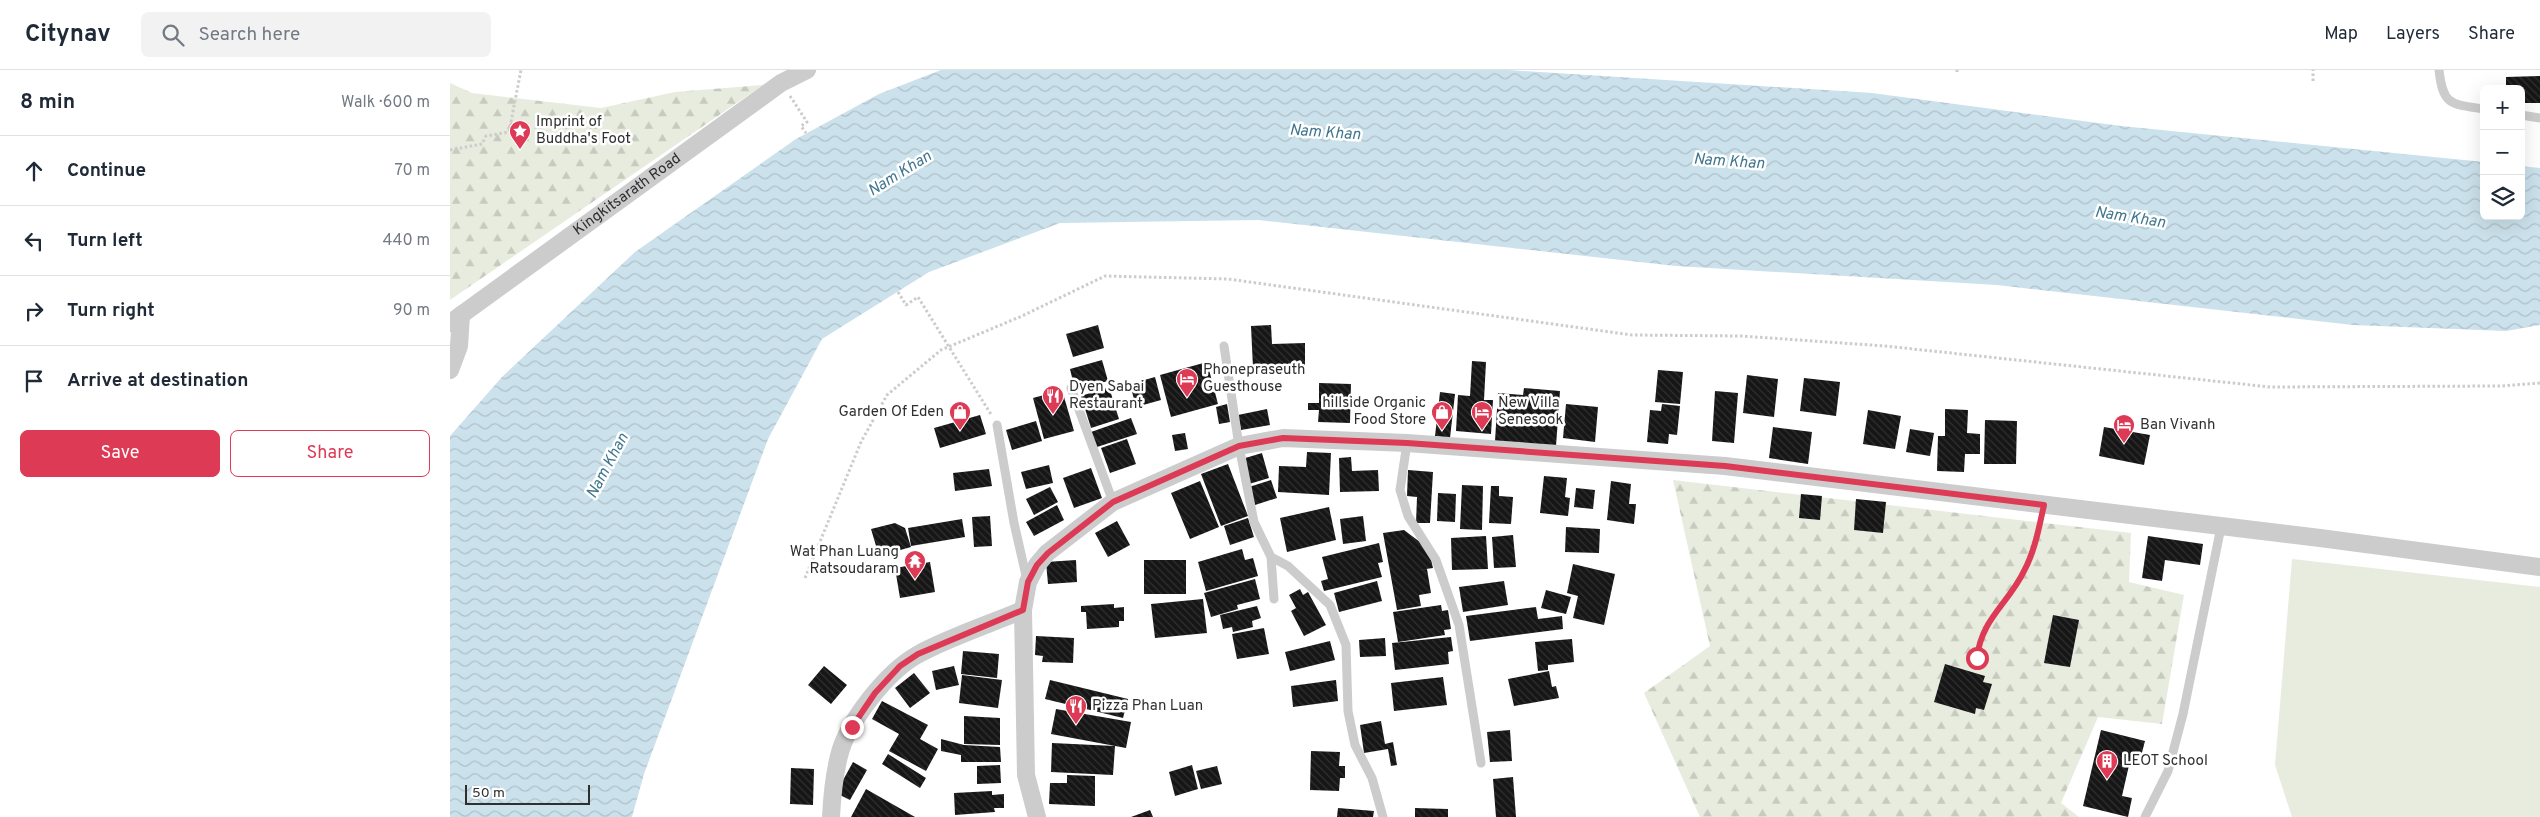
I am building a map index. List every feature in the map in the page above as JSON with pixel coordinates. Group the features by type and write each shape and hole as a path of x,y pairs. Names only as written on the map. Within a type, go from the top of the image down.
{"street":[{"name":"Kingkitsarath Road","path":"455,319 780,77 807,70"},
{"path":"450,370 459,346 455,319"},
{"path":"1037,817 1026,775 1023,610 1028,582 1037,565 1048,553 1113,502 1239,446 1283,438 1407,443 1725,466 2320,538 2540,567"},
{"path":"830,817 839,754 852,727 875,693 900,666 918,654 1023,610"}],"lane":[{"path":"2439,70 2441,91 2445,96 2458,106 2480,109"},
{"path":"2525,116 2540,118"},
{"path":"1224,346 1239,446 1254,522 1271,557 1274,599"},
{"path":"1071,388 1113,502"},
{"path":"997,426 1014,524 1028,582"},
{"path":"1407,443 1400,490 1408,516 1436,560 1459,625 1481,763"},
{"path":"2145,817 2168,771 2182,714 2221,527"},
{"path":"1271,557 1288,566 1330,605 1346,645 1348,711 1355,745 1372,778 1383,817"}],"path":[{"path":"450,150 482,144 486,136 509,132 521,70"},
{"path":"2313,70 2313,81"},
{"path":"780,77 807,122 801,126 806,133"},
{"path":"805,578 861,442 887,395 942,350 1022,316 1105,276 1228,279 1632,335 1741,336 1886,346 2270,387 2501,386 2540,383"},
{"path":"898,292 906,305 918,297 997,426"},
{"path":"1977,658 1984,629 2024,572 2033,548 2044,505"}],"green space":[{"path":"450,83 472,93 601,108 675,92 763,85 450,300"},
{"path":"1673,480 2131,533 2129,582 2184,595 2162,724 2098,717 2061,803 2079,817 1700,817 1644,693 1710,646"},
{"path":"2292,559 2540,587 2540,817 2292,817 2275,765"}],"water":[{"name":"Nam Khan","path":"941,70 1508,70 1872,93 2121,126 2480,162 2480,220 2525,220 2525,166 2540,168 2540,325 2506,331 2353,325 1997,285 1676,266 1258,220 1060,223 929,272 822,339 768,439 644,774 632,817 450,817 450,436 502,377 635,252 796,139 879,94"}],"building":[{"path":"2540,76 2540,103 2525,103 2525,85 2506,85 2506,77"},
{"path":"1098,325 1104,348 1073,357 1066,334"},
{"path":"1271,325 1272,344 1305,343 1305,367 1253,368 1251,326"},
{"path":"1102,360 1108,381 1075,390 1070,369"},
{"path":"1472,361 1486,362 1484,400 1493,400 1491,434 1456,431 1458,395 1470,396"},
{"path":"1207,362 1218,404 1171,417 1160,375"},
{"path":"1658,370 1683,372 1680,404 1655,402"},
{"path":"1747,375 1778,379 1774,417 1743,413"},
{"path":"1155,377 1161,400 1136,407 1130,384"},
{"path":"1804,378 1840,382 1836,416 1800,411"},
{"path":"1319,383 1351,384 1350,423 1318,422 1319,410 1308,410 1308,403 1319,403"},
{"path":"1109,387 1119,419 1091,428 1081,396"},
{"path":"1524,388 1560,391 1556,446 1495,441 1498,393 1523,395"},
{"name":"Dyen Sabai Restaurant","path":"1062,390 1074,431 1044,439 1033,398"},
{"path":"1715,391 1738,393 1734,443 1712,441"},
{"path":"1440,392 1455,394 1450,438 1435,436"},
{"path":"1227,404 1230,422 1219,424 1216,407"},
{"path":"1566,404 1598,407 1595,442 1563,438"},
{"path":"1662,404 1680,406 1677,435 1669,434 1668,444 1647,442 1650,410 1661,411"},
{"path":"1267,409 1270,425 1241,430 1238,415"},
{"path":"1945,409 1968,410 1967,433 1980,434 1980,454 1965,454 1964,472 1937,471 1938,436 1945,436"},
{"path":"1868,410 1901,416 1895,449 1863,444"},
{"name":"Garden Of Eden","path":"980,415 986,434 940,448 934,428"},
{"path":"1131,418 1137,434 1097,447 1091,432"},
{"path":"1985,420 2017,421 2016,464 1984,464"},
{"path":"1036,421 1042,441 1012,450 1006,430"},
{"path":"1773,427 1812,432 1808,464 1769,458"},
{"path":"2104,427 2150,435 2144,465 2099,456"},
{"path":"1910,429 1934,433 1930,456 1906,452"},
{"path":"1185,433 1188,449 1175,451 1172,435"},
{"path":"1127,439 1136,464 1110,473 1101,448"},
{"path":"1307,452 1331,453 1329,495 1278,492 1279,466 1306,467"},
{"path":"1262,453 1269,478 1249,484 1242,459"},
{"path":"1351,457 1352,471 1378,470 1379,491 1340,492 1339,458"},
{"path":"1228,464 1248,516 1221,526 1201,474"},
{"path":"1049,465 1053,483 1026,489 1021,472"},
{"path":"1091,468 1102,498 1074,508 1063,478"},
{"path":"989,469 992,486 955,491 953,473"},
{"path":"1408,470 1433,472 1430,523 1416,523 1417,497 1407,496"},
{"path":"1544,476 1567,478 1565,497 1570,498 1568,516 1540,513"},
{"path":"1271,480 1277,498 1255,505 1249,487"},
{"path":"1200,481 1219,527 1190,539 1171,493"},
{"path":"1611,481 1631,484 1629,504 1636,504 1634,524 1607,520"},
{"path":"1462,485 1483,486 1482,530 1460,529"},
{"path":"1491,486 1499,486 1499,496 1513,497 1511,524 1489,523"},
{"path":"1050,487 1058,502 1034,515 1026,499"},
{"path":"1576,488 1595,490 1593,509 1574,507"},
{"path":"1438,493 1456,494 1455,522 1437,521"},
{"path":"1801,494 1822,496 1820,520 1799,518"},
{"path":"1856,499 1886,502 1883,533 1854,530"},
{"path":"1057,505 1064,520 1034,536 1026,522"},
{"path":"1329,507 1336,540 1287,552 1280,518"},
{"path":"990,516 992,546 974,547 972,517"},
{"path":"1363,516 1366,541 1343,544 1340,519"},
{"path":"1248,518 1254,537 1230,545 1224,526"},
{"path":"962,519 965,537 911,546 908,528"},
{"path":"1117,521 1130,545 1108,557 1095,533"},
{"path":"895,523 905,528 911,547 879,556 871,529"},
{"path":"1566,527 1600,529 1599,553 1565,552"},
{"path":"1404,530 1424,545 1430,555 1433,568 1419,570 1427,569 1431,593 1419,595 1421,606 1397,610 1383,533"},
{"path":"1513,535 1516,567 1494,568 1492,537"},
{"path":"1486,536 1488,569 1452,570 1451,538"},
{"path":"2148,536 2203,544 2200,565 2165,560 2162,581 2142,578"},
{"path":"1379,543 1383,562 1378,563 1382,577 1324,591 1321,581 1328,579 1322,557"},
{"path":"1242,549 1245,560 1253,558 1258,576 1206,591 1198,562"},
{"path":"1076,560 1077,582 1048,584 1046,562"},
{"path":"1144,560 1186,560 1186,594 1144,594"},
{"name":"Wat Phan Luang Ratsoudaram","path":"930,562 935,592 900,598 895,568"},
{"path":"1573,564 1615,574 1604,625 1573,618 1578,596 1567,593"},
{"path":"1255,579 1260,599 1237,605 1238,609 1211,617 1204,593"},
{"path":"1377,581 1382,601 1339,612 1334,593"},
{"path":"1504,581 1508,605 1463,612 1459,587"},
{"path":"1300,589 1303,595 1308,592 1326,625 1304,636 1291,611 1296,608 1289,595"},
{"path":"1546,590 1571,597 1566,614 1541,608"},
{"path":"1203,599 1207,633 1155,638 1151,604"},
{"path":"1114,604 1114,608 1124,607 1124,621 1119,621 1119,627 1087,629 1086,612 1081,612 1081,606"},
{"path":"1441,605 1442,611 1448,610 1451,629 1444,630 1445,635 1398,642 1393,612"},
{"path":"1257,606 1261,618 1252,621 1253,627 1233,632 1232,627 1223,629 1220,615"},
{"path":"1536,607 1538,619 1562,616 1563,629 1470,641 1466,616"},
{"path":"2053,615 2079,620 2070,667 2044,663"},
{"path":"1264,628 1269,654 1237,659 1232,634"},
{"path":"1036,636 1074,638 1073,663 1042,662 1043,656 1035,655"},
{"path":"1451,637 1453,651 1448,652 1449,664 1395,670 1392,643"},
{"path":"1385,638 1386,656 1360,657 1359,640"},
{"path":"1572,639 1574,662 1548,665 1548,670 1538,671 1535,642"},
{"path":"1330,641 1335,660 1290,671 1285,652"},
{"path":"963,651 999,654 997,678 961,674"},
{"path":"1945,664 1985,676 1983,682 1992,684 1984,710 1976,708 1975,714 1934,702"},
{"path":"824,666 847,685 831,704 808,685"},
{"path":"954,666 959,685 936,690 932,671"},
{"path":"1549,671 1552,687 1556,686 1559,698 1514,706 1508,679"},
{"path":"914,673 930,693 910,708 895,688"},
{"path":"962,675 1002,680 998,708 959,703"},
{"path":"1443,677 1447,705 1394,711 1391,683"},
{"path":"1050,680 1128,699 1123,718 1045,699"},
{"path":"1336,680 1338,701 1293,707 1291,686"},
{"path":"882,701 928,725 920,739 938,749 926,771 889,751 899,734 872,719"},
{"path":"1056,709 1131,722 1126,748 1051,734"},
{"path":"964,716 1000,718 1000,745 964,744"},
{"path":"1381,721 1385,744 1393,742 1397,765 1391,766 1388,749 1364,753 1360,725"},
{"path":"1510,730 1512,761 1490,762 1487,732"},
{"name":"LEOT School","path":"2101,730 2145,741 2139,764 2130,761 2122,796 2132,798 2128,817 2083,806"},
{"path":"941,739 964,745 1000,747 1001,762 961,762 961,755 941,751"},
{"path":"1052,743 1115,746 1113,775 1051,772"},
{"path":"1311,751 1340,752 1339,766 1345,766 1345,778 1340,778 1339,791 1310,790"},
{"path":"888,754 926,778 920,788 882,764"},
{"path":"853,762 867,770 850,800 836,793"},
{"path":"1000,765 1001,783 977,784 977,766"},
{"path":"1192,765 1198,789 1175,796 1169,772"},
{"path":"1217,766 1222,784 1201,789 1196,771"},
{"path":"791,768 814,769 813,805 790,804"},
{"path":"1067,775 1095,776 1095,806 1049,804 1050,783 1067,783"},
{"path":"1513,777 1516,817 1496,817 1493,779"},
{"path":"866,789 915,817 851,817"},
{"path":"992,791 992,795 1004,794 1004,808 994,808 995,812 955,815 954,793"},
{"path":"1338,808 1374,811 1373,817 1337,817"},
{"path":"1415,808 1448,809 1448,817 1415,817"},
{"path":"1150,810 1153,817 1131,817"}],"place":[{"name":"Imprint of Buddha's Foot","path":"520,150"},
{"name":"Phonepraseuth Guesthouse","path":"1187,398"},
{"name":"Dyen Sabai Restaurant","path":"1053,415"},
{"name":"Garden Of Eden","path":"960,431"},
{"name":"hillside Organic Food Store","path":"1442,431"},
{"name":"New Villa Senesook","path":"1482,431"},
{"name":"Ban Vivanh","path":"2124,444"},
{"name":"Wat Phan Luang Ratsoudaram","path":"915,580"},
{"name":"Pizza Phan Luan","path":"1076,725"},
{"name":"LEOT School","path":"2107,780"}],"route":[{"path":"852,727 875,693 900,666 918,654 1023,610 1028,582 1037,565 1048,553 1113,502 1239,446 1283,438 1407,443 1725,466 2044,505 2033,548 2024,572 1984,629 1978,646 1977,658"}]}
